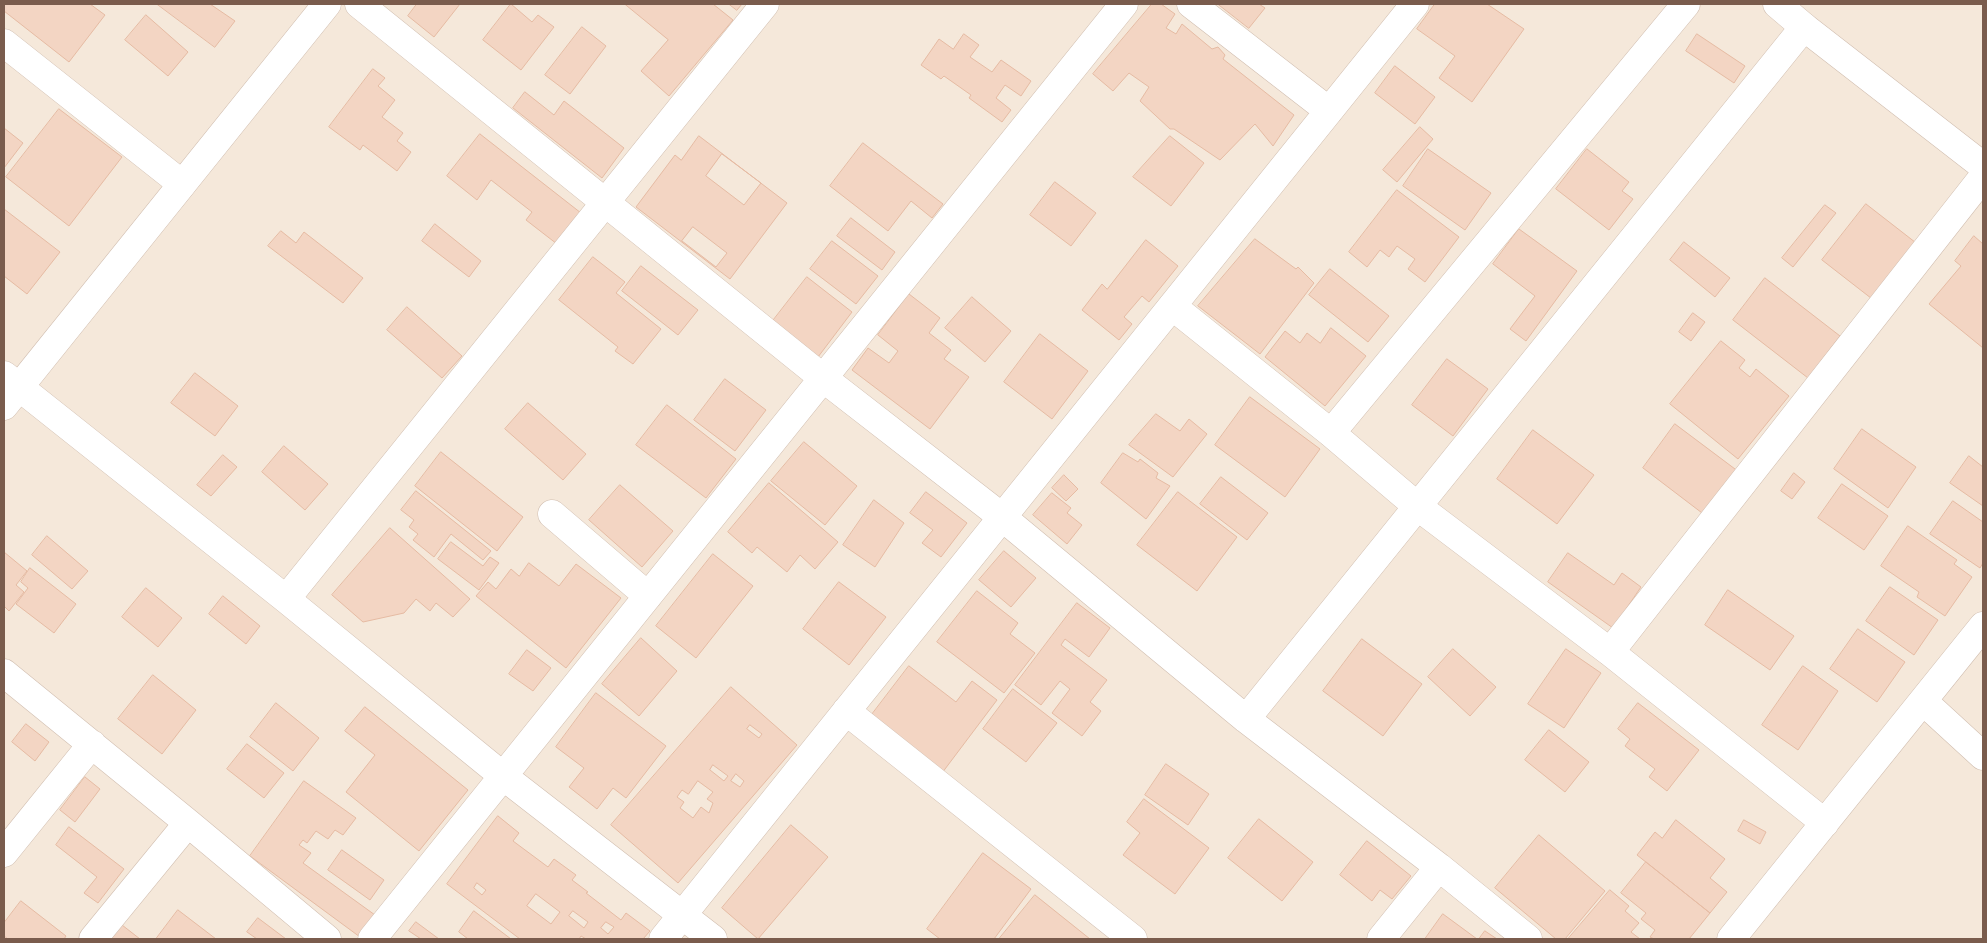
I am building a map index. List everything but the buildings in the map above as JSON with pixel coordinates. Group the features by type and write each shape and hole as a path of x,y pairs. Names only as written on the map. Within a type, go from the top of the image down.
{"street":[{"path":"327,4 182,184 9,389 286,599 504,776 713,939"},
{"path":"359,4 823,378 1002,516 1246,719 1439,867 1528,939"},
{"path":"286,599 765,4"},
{"path":"372,939 1124,4"},
{"path":"1191,4 1329,111"},
{"path":"663,939 1415,4"},
{"path":"1332,433 1686,4"},
{"path":"1777,4 1804,28 1983,166"},
{"path":"1246,719 1804,28"},
{"path":"4,43 182,184"},
{"path":"1610,652 1983,177"},
{"path":"1172,306 1332,433 1417,506 1610,652 1825,823"},
{"path":"552,514 648,596"},
{"path":"1731,939 1983,626"},
{"path":"4,673 327,939"},
{"path":"1923,701 1983,756"},
{"path":"846,711 1133,939"},
{"path":"4,853 92,744"},
{"path":"92,939 188,823"},
{"path":"1381,939 1439,867"}],"shaded area":[{"path":"4,4 1983,4 1983,939 4,939"}]}
